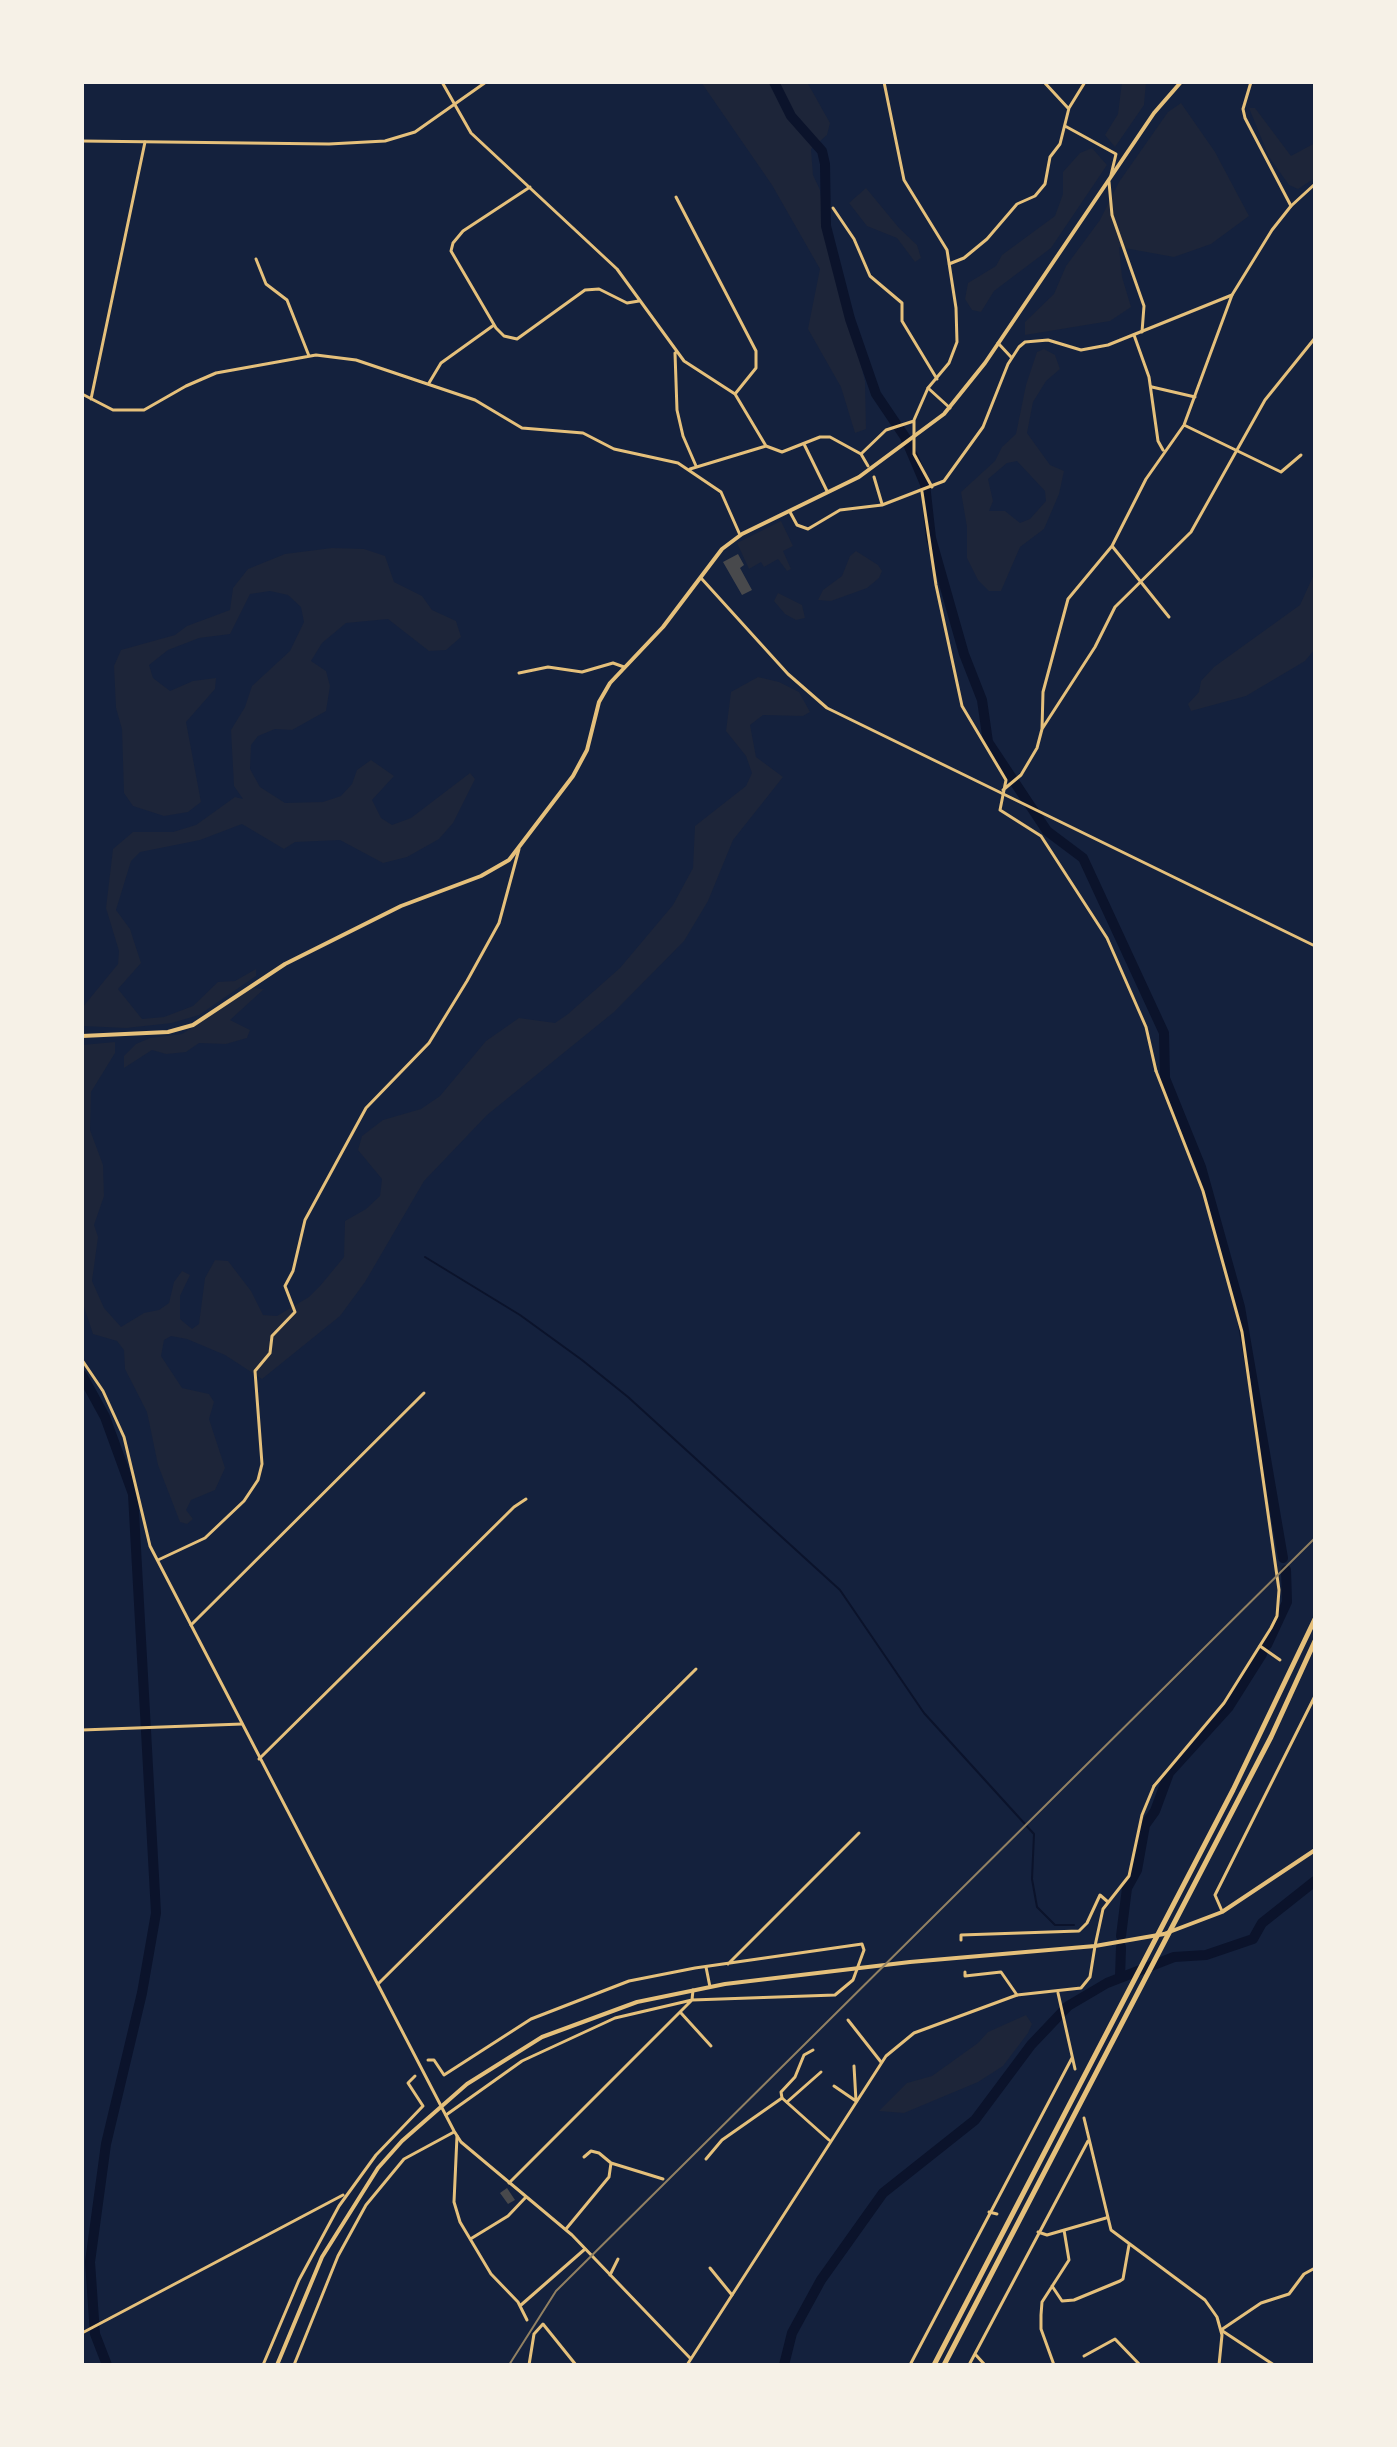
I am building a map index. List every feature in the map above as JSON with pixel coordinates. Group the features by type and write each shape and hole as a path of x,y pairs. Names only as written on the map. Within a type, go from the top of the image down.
{"highway":[{"path":"934,2365 1262,1733 1315,1619"},
{"path":"944,2365 1271,1737 1315,1641"}],"main road":[{"path":"82,1036 168,1032 193,1025 285,964 401,906 490,872 519,849 573,776 587,750 599,702 625,667 663,627 722,549 740,535 828,493 877,465 926,430 950,408 998,343 1154,113 1181,82"},
{"path":"277,2365 309,2284 347,2215 389,2155 492,2066 542,2037 614,2009 710,1987 910,1962 1095,1946 1164,1934 1222,1912 1315,1850"}],"street":[{"path":"442,82 471,133 617,269 675,352 735,394 766,446"},
{"path":"82,141 329,144 385,141 415,132 486,82"},
{"path":"687,2365 881,2062 914,2033 1017,1995 1058,1993 1081,1988 1090,1977 1099,1922 1108,1902 1129,1876 1142,1815 1154,1786 1224,1703 1277,1616 1279,1590 1244,1344 1203,1191 1156,1071 1146,1027 1107,938 1041,836 1000,810 1006,780 973,726 959,693 927,489 914,454 914,421 928,388 949,363 957,342 949,264 947,250 904,180 884,82"},
{"path":"1044,82 1069,108"},
{"path":"949,264 964,258 987,239 1017,204 1035,196 1045,184 1050,157 1060,144 1069,108 1076,102 1085,82"},
{"path":"1251,82 1243,109 1245,118 1291,206"},
{"path":"1065,126 1116,154 1109,180 1112,215 1144,306 1142,332"},
{"path":"91,399 145,142"},
{"path":"1001,793 1020,775 1037,748 1042,729 1043,692 1068,599 1112,546 1164,450 1172,446 1184,425 1232,295 1291,206 1315,184"},
{"path":"530,187 463,231 453,243 451,251 494,325 504,336 517,339 585,290 599,289 627,303 639,301"},
{"path":"676,197 756,351 756,368 735,394"},
{"path":"833,208 854,239 870,276 902,303 902,321 937,379"},
{"path":"256,259 266,284 287,300 309,356"},
{"path":"790,512 797,525 808,529 845,509 882,505 927,489 953,471 976,438 1011,357 1025,342 1048,340 1081,350 1108,345 1232,295"},
{"path":"429,384 441,363 494,325"},
{"path":"1134,335 1151,387 1158,441 1164,450"},
{"path":"1042,729 1095,647 1115,607 1140,578 1191,532 1265,400 1315,338"},
{"path":"998,343 1011,357"},
{"path":"675,352 677,410 683,436 696,466"},
{"path":"82,394 113,410 144,410 216,373 309,356 356,360 475,400 522,428 583,433 614,449 660,456 690,469 721,492 740,535"},
{"path":"1151,387 1195,397"},
{"path":"928,388 950,408"},
{"path":"861,454 880,434 914,421"},
{"path":"1184,425 1281,472 1301,455"},
{"path":"690,469 766,446 782,452 830,437 861,454 868,466"},
{"path":"804,444 828,493"},
{"path":"874,477 882,505"},
{"path":"1112,546 1169,617"},
{"path":"701,577 788,674 827,708 1315,946"},
{"path":"519,673 548,667 582,672 613,663 625,667"},
{"path":"158,1560 205,1538 244,1501 258,1480 262,1464 255,1371 270,1353 272,1336 295,1312 294,1301 285,1286 293,1271 305,1220 366,1108 429,1043 467,981 499,923 519,849"},
{"path":"82,1360 103,1391 124,1437 150,1546 456,2133 509,2183 566,2229 691,2359"},
{"path":"191,1625 424,1393"},
{"path":"259,1759 514,1507 526,1499"},
{"path":"1259,1645 1280,1660"},
{"path":"378,1984 696,1669"},
{"path":"1222,1912 1215,1895 1315,1696"},
{"path":"82,1730 242,1724"},
{"path":"728,1964 859,1833"},
{"path":"961,1940 961,1935 1079,1931 1087,1923 1100,1895 1108,1902"},
{"path":"428,2060 434,2060 444,2075 506,2033 569,2002 629,1981 857,1943 862,1944 864,1950 850,1985 835,1995 692,2000 615,2018 569,2036 498,2076 446,2115"},
{"path":"706,1966 710,1987"},
{"path":"965,1972 965,1976 1001,1972 1017,1995"},
{"path":"509,2183 692,2000 693,1990"},
{"path":"1058,1993 1075,2069"},
{"path":"680,2012 711,2046"},
{"path":"848,2020 881,2062"},
{"path":"813,2050 804,2055 795,2077 781,2092 782,2098 829,2140"},
{"path":"910,2365 1072,2058"},
{"path":"854,2066 856,2101"},
{"path":"787,2102 821,2072"},
{"path":"263,2365 299,2280 346,2194 388,2141 423,2106 408,2083 415,2076"},
{"path":"834,2086 856,2101"},
{"path":"706,2159 722,2140 782,2098"},
{"path":"1084,2118 1111,2230 1205,2300 1221,2330 1274,2365"},
{"path":"456,2133 454,2202 460,2222 491,2274 521,2305 527,2320"},
{"path":"294,2365 338,2256 366,2205 404,2159 456,2133"},
{"path":"969,2365 1088,2141"},
{"path":"584,2157 591,2151 611,2163 663,2179"},
{"path":"566,2229 602,2188 611,2163"},
{"path":"82,2333 346,2194"},
{"path":"472,2238 508,2216 527,2196"},
{"path":"989,2212 997,2214"},
{"path":"1040,2233 1106,2218"},
{"path":"1054,2365 1041,2329 1041,2315 1042,2302 1069,2260 1064,2230"},
{"path":"1052,2286 1062,2301 1074,2300 1120,2281 1123,2279 1129,2245"},
{"path":"521,2305 585,2249"},
{"path":"610,2275 618,2259"},
{"path":"710,2268 732,2295"},
{"path":"1221,2330 1261,2303 1289,2294 1304,2274 1315,2268"},
{"path":"529,2365 534,2334 543,2324 576,2365"},
{"path":"1219,2365 1221,2330"},
{"path":"1084,2356 1115,2339 1140,2365"},
{"path":"975,2354 985,2365"}],"shaded area":[{"path":"701,82 807,82 830,123 827,135 811,149 813,175 820,190 824,223 865,381 866,429 855,433 841,387 808,329 820,269 772,185"},
{"path":"1122,82 1146,82 1144,105 1115,147 1105,135 1118,114"},
{"path":"1181,103 1215,152 1249,216 1211,244 1174,257 1119,247 1122,277 1131,307 1110,321 1025,335 1025,322 1054,294 1066,266 1100,220 1119,182 1168,112"},
{"path":"1249,108 1255,108 1291,156 1315,143 1315,178 1298,189 1289,185 1269,157"},
{"path":"1092,148 1107,165 1051,248 994,291 981,312 972,310 965,299 968,283 996,266 1002,255 1055,216 1063,194 1063,172 1080,153"},
{"path":"866,188 917,245 921,258 915,262 897,238 867,226 849,203"},
{"path":"1044,349 1055,355 1060,369 1046,381 1033,402 1027,433 1050,465 1064,471 1059,494 1044,529 1020,547 1001,591 989,591 978,580 967,558 967,527 961,492 995,461 1002,447 1016,434 1026,385 1037,352","holes":["1017,461 1045,491 1046,501 1030,519 1020,523 1005,511 989,511 993,501 988,479 1007,463"]},
{"path":"781,521 793,546 783,551 791,569 787,571 778,559 764,567 761,562 749,569 737,543"},
{"path":"332,548 364,549 385,556 394,582 422,596 432,610 456,621 461,637 446,650 429,651 388,619 346,623 322,643 311,661 326,671 330,686 326,711 292,730 275,729 258,736 251,745 250,769 260,787 285,803 323,802 341,796 352,784 357,770 371,760 394,776 372,800 381,818 392,825 411,818 470,773 475,779 453,823 439,839 407,857 383,863 340,840 295,842 284,849 242,824 200,840 140,852 131,861 116,910 130,929 141,963 118,989 142,1019 164,1017 193,1006 218,982 235,981 256,969 256,976 199,1015 172,1023 126,1028 82,1026 82,1008 118,964 119,951 106,908 113,849 133,832 173,832 196,825 235,797 243,799 234,786 231,730 245,707 252,686 290,651 304,622 301,607 288,595 270,591 250,594 230,634 199,638 168,650 149,665 153,678 170,691 193,681 216,678 215,689 186,722 201,802 188,812 164,816 133,806 124,793 122,729 116,708 114,666 121,650 175,635 187,626 230,610 233,588 248,569 285,554"},
{"path":"856,551 878,565 882,571 879,578 867,588 831,601 818,600 823,590 842,576 850,556"},
{"path":"1315,572 1315,649 1305,661 1246,696 1191,711 1188,704 1199,692 1201,681 1214,667 1300,605"},
{"path":"778,593 802,605 805,618 796,620 785,614 774,601"},
{"path":"758,677 779,682 799,692 810,712 803,716 763,715 750,725 756,757 783,777 733,840 708,901 684,941 614,1012 487,1115 424,1181 365,1282 340,1316 262,1379 225,1355 187,1339 171,1336 164,1340 161,1356 182,1388 209,1394 214,1402 209,1419 225,1468 215,1490 191,1500 186,1510 193,1519 187,1524 180,1522 158,1465 147,1412 125,1369 124,1350 117,1341 93,1334 82,1301 82,1045 115,1042 115,1053 91,1092 90,1130 103,1165 104,1196 94,1225 98,1237 92,1281 104,1308 121,1327 144,1313 159,1310 169,1303 174,1282 182,1271 190,1275 180,1296 180,1319 192,1329 199,1324 205,1278 215,1260 228,1261 251,1291 263,1315 277,1316 309,1297 320,1286 344,1257 345,1221 366,1209 380,1196 382,1179 358,1150 362,1136 383,1120 421,1109 440,1096 486,1041 519,1018 555,1023 568,1014 620,968 673,905 693,868 695,826 746,786 752,773 746,756 726,731 731,692"},
{"path":"251,988 264,989 230,1020 250,1030 247,1038 226,1044 199,1043 186,1052 166,1054 152,1050 124,1068 124,1056 136,1044 150,1038 182,1034"},
{"path":"1026,2015 1032,2024 1028,2033 1003,2066 978,2082 904,2113 879,2111 907,2083 932,2076 978,2043 988,2032"}],"building":[{"path":"738,554 744,565 740,568 752,590 742,595 723,562"},
{"path":"507,2188 515,2200 508,2204 500,2193"}],"waterway":[{"path":"774,82 791,116 822,151 826,226 850,319 876,394 905,437 925,484 931,538 964,654 982,700 988,742 1047,831 1083,858 1164,1033 1165,1078 1201,1167 1240,1307 1283,1558"},
{"path":"425,1257 520,1315 582,1360 628,1397 840,1590 924,1713 1034,1834 1032,1879 1037,1907 1055,1925 1074,1925"},
{"path":"82,1375 105,1417 133,1494 156,1913 142,1993 106,2144 90,2262 95,2334 107,2365"},
{"path":"1267,1645 1287,1602 1286,1570"},
{"path":"1121,1936 1127,1888 1137,1870 1145,1825 1155,1811 1169,1773 1228,1708 1262,1654"},
{"path":"784,2365 792,2333 821,2280 883,2193 975,2120 1031,2045 1068,2006 1107,1983 1174,1957 1206,1955 1253,1939 1262,1923 1315,1881"},
{"path":"1120,1978 1121,1947"}],"railway":[{"path":"509,2365 556,2291 1315,1538"}]}
